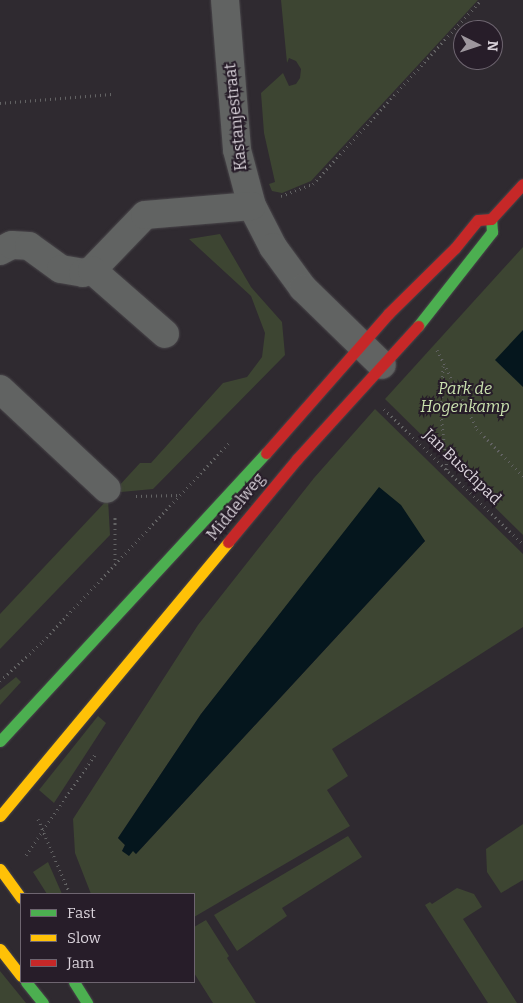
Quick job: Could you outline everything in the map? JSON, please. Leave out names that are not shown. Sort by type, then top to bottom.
[{"type":"main road","name":"Middelweg","points":[[0,741],[264,455],[360,345],[478,220],[491,219],[523,184]]},
{"type":"main road","name":"Middelweg","points":[[0,816],[296,459],[438,304],[492,232],[491,219]]},
{"type":"main road","points":[[0,869],[20,897]]},
{"type":"main road","points":[[0,949],[20,975]]},
{"type":"main road","points":[[27,983],[43,1003]]},
{"type":"main road","points":[[75,983],[87,1003]]},
{"type":"street","name":"Kastanjestraat","points":[[225,0],[237,150],[252,206],[273,247],[297,281],[382,365]]},
{"type":"street","points":[[0,251],[12,245],[29,246],[61,269],[83,273],[92,270],[145,216],[252,206]]},
{"type":"street","points":[[92,270],[164,334]]},
{"type":"street","points":[[0,389],[111,492]]},
{"type":"path","points":[[252,206],[314,184],[482,0]]},
{"type":"path","points":[[0,103],[112,94]]},
{"type":"path","points":[[434,346],[477,429],[523,476]]},
{"type":"path","points":[[443,364],[442,414],[448,470]]},
{"type":"path","name":"Jan Buschpad","points":[[361,387],[523,544]]},
{"type":"path","points":[[115,564],[111,492],[180,495]]},
{"type":"path","points":[[44,832],[70,893]]},
{"type":"green space","points":[[281,0],[478,0],[460,20],[453,20],[453,27],[311,181],[282,193],[272,191],[269,184],[275,182],[264,133],[261,93],[283,73],[289,86],[296,84],[300,78],[301,69],[296,61],[289,58],[287,63]]},
{"type":"green space","points":[[220,234],[251,287],[282,322],[285,355],[153,489],[121,492],[117,488],[140,463],[151,463],[223,383],[247,377],[262,357],[265,333],[251,296],[189,239]]},
{"type":"green space","name":"Park de Hogenkamp","points":[[523,247],[523,535],[385,399]]},
{"type":"green space","points":[[375,409],[523,554],[523,627],[332,749],[348,776],[327,790],[350,826],[195,916],[195,893],[91,893],[75,853],[73,819],[198,625],[314,478]],"holes":[[[380,488],[425,541],[136,854],[133,850],[122,851],[125,845],[118,838],[201,714]]]},
{"type":"green space","points":[[108,499],[110,535],[0,649],[0,614]]},
{"type":"green space","points":[[16,677],[21,682],[0,705],[0,690]]},
{"type":"green space","points":[[98,716],[106,723],[54,803],[39,790]]},
{"type":"green space","points":[[523,824],[523,880],[501,893],[487,872],[486,849]]},
{"type":"green space","points":[[348,836],[362,857],[282,908],[287,916],[237,951],[214,915]]},
{"type":"green space","points":[[48,862],[62,893],[46,893],[33,872]]},
{"type":"green space","points":[[457,888],[474,894],[482,907],[463,919],[517,1003],[488,1003],[425,905],[430,902],[432,904]]},
{"type":"green space","points":[[206,920],[229,956],[227,958],[256,1003],[213,1003],[195,975],[195,926]]},
{"type":"green space","points":[[0,971],[26,1003],[0,1003]]},
{"type":"shaded area","points":[[523,330],[523,387],[495,360]]},
{"type":"shaded area","points":[[379,487],[401,505],[425,541],[136,854],[133,851],[129,856],[122,851],[125,845],[118,838],[201,714]]},
{"type":"traffic: fast","points":[[418,326],[492,232],[491,219]]},
{"type":"traffic: fast","points":[[0,741],[266,453]]},
{"type":"traffic: fast","points":[[27,983],[43,1003]]},
{"type":"traffic: fast","points":[[75,983],[87,1003]]},
{"type":"traffic: slow","points":[[0,816],[228,542]]},
{"type":"traffic: slow","points":[[0,869],[20,897]]},
{"type":"traffic: slow","points":[[0,949],[20,975]]},
{"type":"traffic: jam","points":[[266,453],[388,314],[455,248],[478,220],[491,219],[523,184]]},
{"type":"traffic: jam","points":[[228,542],[297,459],[418,326]]}]
